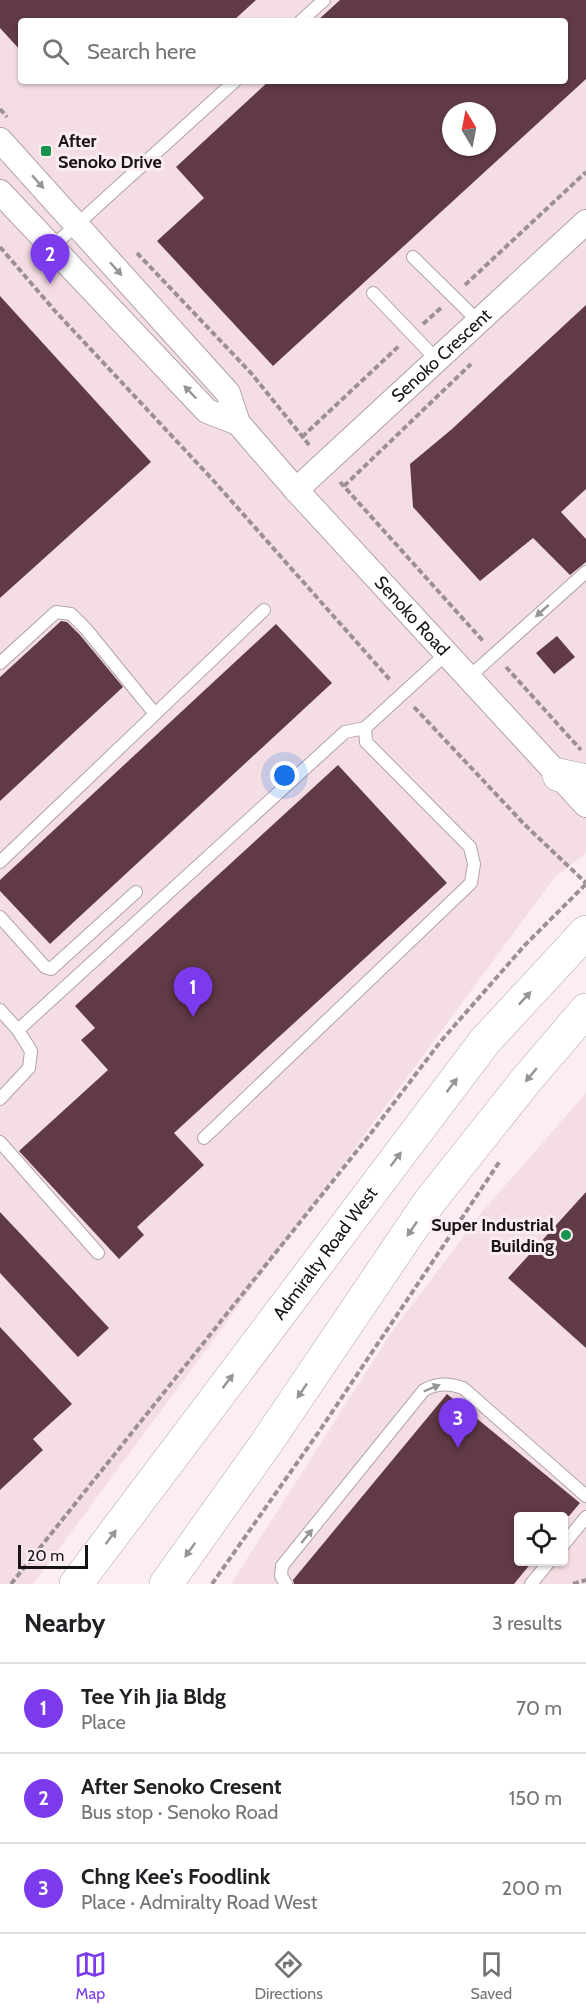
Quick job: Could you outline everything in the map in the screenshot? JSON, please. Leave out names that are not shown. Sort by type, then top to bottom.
[{"type":"main road","name":"Admiralty Road West","points":[[76,1584],[485,1041],[586,932]]},
{"type":"main road","points":[[166,1584],[266,1445],[430,1202],[528,1078],[586,1010]]},
{"type":"street","name":"Senoko Road","points":[[4,129],[77,225],[228,393],[238,423],[446,654],[572,778],[586,805]]},
{"type":"street","name":"Senoko Road","points":[[0,192],[207,411],[238,423]]},
{"type":"street","name":"Senoko Crescent","points":[[296,490],[586,222]]},
{"type":"lane","points":[[304,18],[324,0]]},
{"type":"lane","points":[[52,247],[232,84]]},
{"type":"lane","points":[[413,257],[478,321]]},
{"type":"lane","points":[[373,293],[437,360]]},
{"type":"lane","points":[[469,677],[586,572]]},
{"type":"lane","points":[[0,862],[264,610]]},
{"type":"lane","points":[[0,663],[56,612],[70,614],[86,629],[155,714]]},
{"type":"lane","points":[[18,1030],[345,732],[365,728],[446,654]]},
{"type":"lane","points":[[204,1138],[471,883],[474,864],[470,847],[373,751],[366,742],[365,728]]},
{"type":"lane","points":[[0,917],[45,967],[51,969],[136,892]]},
{"type":"lane","points":[[0,1010],[18,1030],[31,1051],[29,1068],[0,1099]]},
{"type":"lane","points":[[0,1142],[98,1253]]},
{"type":"lane","points":[[286,1584],[281,1576],[282,1566],[424,1390],[435,1384],[448,1383],[463,1388],[586,1496]]},
{"type":"lane","points":[[568,1539],[586,1517]]},
{"type":"lane","points":[[531,1584],[546,1566]]},
{"type":"path","points":[[0,110],[4,129]]},
{"type":"path","points":[[0,247],[403,693],[525,825],[586,883],[525,945],[441,1041],[368,1137],[11,1584]]},
{"type":"path","points":[[136,252],[251,374],[324,464],[586,755]]},
{"type":"path","points":[[344,486],[477,358]]},
{"type":"path","points":[[212,1584],[318,1433],[504,1156]]},
{"type":"path","points":[[573,1584],[586,1580]]},
{"type":"shaded area","points":[[0,0],[586,0],[586,853],[555,877],[33,1584],[0,1584]]},
{"type":"shaded area","points":[[586,1093],[586,1584],[231,1584],[391,1333],[481,1213]]},
{"type":"building","points":[[0,0],[256,0],[236,18],[18,18],[18,48],[0,28]]},
{"type":"building","points":[[340,0],[586,0],[586,79],[273,366],[157,241],[204,198],[176,167],[266,84],[568,84],[568,18],[320,18]]},
{"type":"building","points":[[0,296],[151,462],[0,598]]},
{"type":"building","points":[[586,305],[586,489],[561,512],[586,539],[586,562],[570,575],[533,538],[480,581],[413,507],[410,464],[452,429]]},
{"type":"building","points":[[61,621],[67,622],[80,635],[123,687],[0,801],[0,677]]},
{"type":"building","points":[[276,624],[332,683],[50,944],[0,891],[0,880]]},
{"type":"building","points":[[557,636],[575,657],[554,674],[536,653]]},
{"type":"building","points":[[338,765],[447,883],[174,1133],[204,1165],[137,1227],[144,1235],[119,1259],[19,1151],[108,1070],[81,1040],[95,1028],[75,1006]]},
{"type":"building","name":"Super Industrial Building","points":[[586,1192],[586,1348],[508,1278]]},
{"type":"building","points":[[0,1212],[109,1328],[78,1357],[0,1273]]},
{"type":"building","points":[[0,1327],[72,1404],[33,1439],[43,1450],[0,1490]]},
{"type":"building","points":[[447,1394],[580,1503],[569,1516],[568,1512],[514,1512],[514,1566],[529,1566],[514,1584],[294,1584],[293,1580]]},
{"type":"place","name":"After Senoko Drive","points":[[46,151]]},
{"type":"place","name":"After Senoko Cresent","points":[[50,284]]},
{"type":"place","name":"Tee Yih Jia Bldg","points":[[193,1017]]},
{"type":"place","name":"Super Industrial Building","points":[[566,1235]]},
{"type":"place","name":"Chng Kee's Foodlink","points":[[458,1448]]}]
